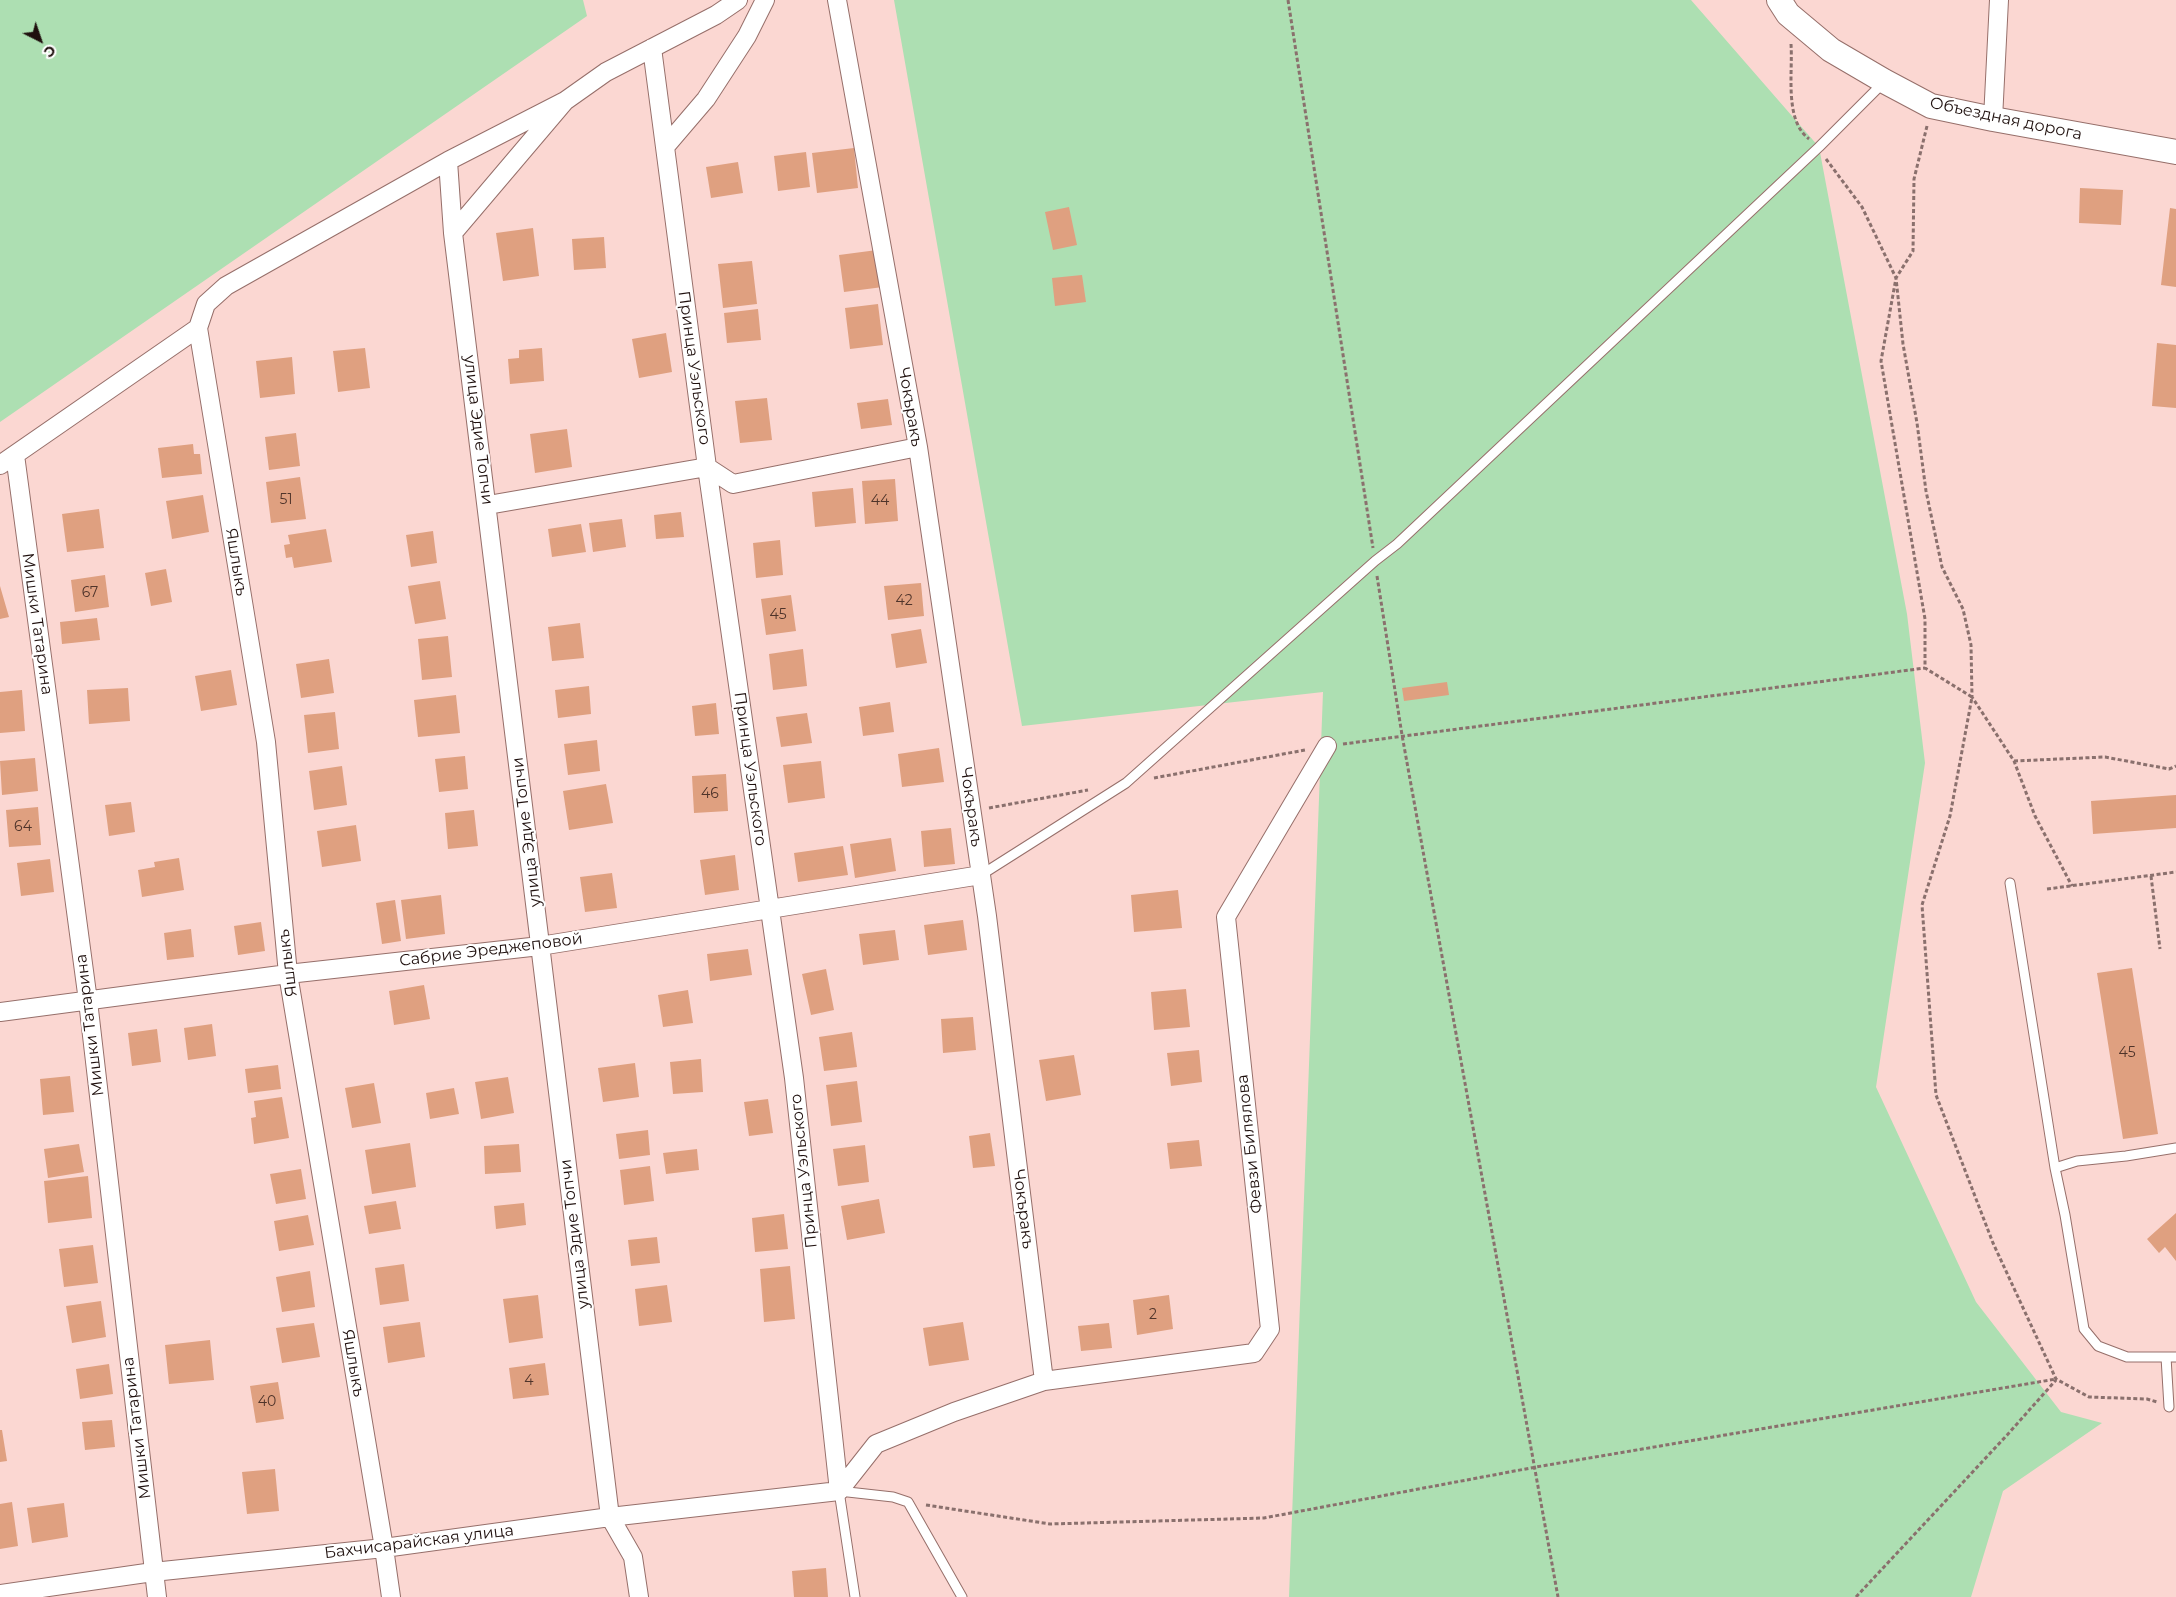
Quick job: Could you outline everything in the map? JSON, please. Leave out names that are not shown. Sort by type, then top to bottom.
[{"type":"main road","name":"Объездная дорога","points":[[1779,0],[1788,14],[1831,50],[1884,82],[1931,106],[1993,120],[2176,152]]},
{"type":"street","points":[[0,465],[198,328],[206,304],[226,286],[448,161],[565,101],[606,72],[716,15],[738,0]]},
{"type":"street","points":[[665,147],[706,99],[746,36],[765,0]]},
{"type":"street","name":"Чокъракъ","points":[[837,0],[918,447],[981,875],[1044,1381]]},
{"type":"street","points":[[1993,120],[2000,0]]},
{"type":"street","name":"Принца Уэльского","points":[[652,48],[707,467],[794,1078],[839,1491]]},
{"type":"street","points":[[453,233],[565,101]]},
{"type":"street","name":"улица Эдие Топчи","points":[[448,161],[453,233],[488,505],[610,1517],[633,1557],[639,1597]]},
{"type":"street","name":"Яшлыкъ","points":[[198,328],[266,742],[288,974],[384,1548],[390,1597]]},
{"type":"street","points":[[488,505],[707,467],[733,484],[918,447]]},
{"type":"street","name":"Мишки Татарина","points":[[15,455],[88,1001],[157,1597]]},
{"type":"street","name":"Февзи Билялова","points":[[1044,1381],[1254,1353],[1270,1330],[1226,917],[1327,746]]},
{"type":"street","name":"Сабрие Эреджеповой","points":[[0,1012],[288,974],[540,946],[981,875]]},
{"type":"street","points":[[839,1491],[876,1444],[954,1412],[1044,1381]]},
{"type":"street","name":"Бахчисарайская улица","points":[[0,1594],[153,1572],[384,1548],[610,1517],[839,1491]]},
{"type":"lane","points":[[981,875],[1126,783],[1375,561],[1397,544],[1818,147],[1884,82]]},
{"type":"lane","points":[[2010,883],[2055,1168],[2084,1328],[2098,1346],[2127,1357],[2176,1357]]},
{"type":"lane","points":[[2055,1168],[2077,1161],[2176,1148]]},
{"type":"lane","points":[[2166,1357],[2169,1407]]},
{"type":"lane","points":[[856,1597],[839,1491],[894,1497],[908,1502],[962,1597]]},
{"type":"path","points":[[1288,0],[1402,735],[1536,1466],[1558,1597]]},
{"type":"path","points":[[1925,668],[1925,619],[1881,361],[1896,278],[1914,251],[1914,179],[1931,106]]},
{"type":"path","points":[[1896,278],[1903,344],[1917,423],[1926,491],[1942,566],[1962,609],[1971,645],[1972,697],[1950,816],[1922,905],[1936,1095],[1993,1243],[2056,1379],[2089,1397],[2147,1399],[2169,1407]]},
{"type":"path","points":[[971,811],[1327,746],[1925,668],[1972,697],[2014,761],[2035,816],[2072,886]]},
{"type":"path","points":[[2014,761],[2105,757],[2169,769],[2176,766]]},
{"type":"path","points":[[2047,889],[2176,872]]},
{"type":"path","points":[[2151,876],[2160,949]]},
{"type":"path","points":[[908,1502],[1050,1524],[1264,1518],[1536,1466],[2056,1379]]},
{"type":"path","points":[[1856,1597],[2008,1434],[2056,1379]]},
{"type":"green space","points":[[0,0],[583,0],[587,16],[0,422]]},
{"type":"green space","points":[[894,0],[1691,0],[1819,147],[1907,614],[1925,763],[1876,1087],[1976,1302],[2061,1412],[2102,1423],[2003,1491],[1971,1597],[1289,1597],[1323,692],[1022,726]]},
{"type":"building","points":[[854,148],[858,188],[817,193],[812,153]]},
{"type":"building","points":[[806,152],[810,187],[778,191],[774,156]]},
{"type":"building","points":[[738,162],[743,193],[711,198],[706,167]]},
{"type":"building","points":[[2080,188],[2123,190],[2121,225],[2079,223]]},
{"type":"building","points":[[1069,207],[1077,245],[1053,250],[1045,212]]},
{"type":"building","points":[[2170,208],[2176,209],[2176,287],[2161,285]]},
{"type":"building","points":[[533,228],[539,276],[503,281],[496,233]]},
{"type":"building","points":[[604,237],[606,268],[574,270],[572,239]]},
{"type":"building","points":[[877,250],[883,287],[844,292],[839,255]]},
{"type":"building","points":[[752,261],[757,304],[723,308],[718,264]]},
{"type":"building","points":[[1082,275],[1086,302],[1055,306],[1052,278]]},
{"type":"building","points":[[878,304],[883,345],[850,349],[845,308]]},
{"type":"building","points":[[758,309],[761,340],[727,343],[724,313]]},
{"type":"building","points":[[666,333],[672,372],[639,378],[632,339]]},
{"type":"building","points":[[2157,343],[2176,345],[2176,408],[2152,406]]},
{"type":"building","points":[[365,348],[370,388],[338,392],[333,351]]},
{"type":"building","points":[[542,348],[544,381],[510,384],[508,359],[519,358],[519,350]]},
{"type":"building","points":[[292,357],[295,394],[260,398],[256,361]]},
{"type":"building","points":[[767,398],[772,440],[740,443],[735,401]]},
{"type":"building","points":[[888,399],[892,425],[861,429],[857,403]]},
{"type":"building","points":[[567,429],[572,467],[535,473],[530,434]]},
{"type":"building","points":[[296,433],[300,466],[269,470],[265,437]]},
{"type":"building","points":[[193,444],[194,454],[200,454],[202,474],[162,478],[158,448]]},
{"type":"building","points":[[300,477],[306,519],[271,523],[266,482]]},
{"type":"building","points":[[895,479],[898,521],[865,524],[862,481]]},
{"type":"building","points":[[853,488],[856,523],[815,527],[812,492]]},
{"type":"building","points":[[203,495],[209,532],[172,539],[166,501]]},
{"type":"building","points":[[99,509],[104,548],[67,552],[62,514]]},
{"type":"building","points":[[681,512],[684,537],[656,539],[654,515]]},
{"type":"building","points":[[622,519],[626,547],[593,552],[589,523]]},
{"type":"building","points":[[581,524],[586,552],[552,557],[548,529]]},
{"type":"building","points":[[326,529],[332,562],[294,568],[292,557],[286,558],[284,545],[290,544],[288,535]]},
{"type":"building","points":[[433,531],[437,563],[411,567],[406,535]]},
{"type":"building","points":[[780,540],[783,575],[756,578],[753,543]]},
{"type":"building","points":[[166,569],[172,602],[151,606],[145,573]]},
{"type":"building","points":[[105,575],[109,607],[75,612],[71,580]]},
{"type":"building","points":[[440,581],[446,619],[415,624],[408,586]]},
{"type":"building","points":[[921,583],[924,616],[888,620],[884,586]]},
{"type":"building","points":[[0,586],[9,617],[0,619]]},
{"type":"building","points":[[791,595],[796,631],[766,635],[761,599]]},
{"type":"building","points":[[97,618],[100,640],[62,644],[60,622]]},
{"type":"building","points":[[580,623],[584,658],[552,661],[548,627]]},
{"type":"building","points":[[921,629],[927,663],[896,668],[891,634]]},
{"type":"building","points":[[448,636],[452,677],[422,680],[418,639]]},
{"type":"building","points":[[803,649],[807,686],[773,690],[769,654]]},
{"type":"building","points":[[329,659],[334,693],[301,698],[296,664]]},
{"type":"building","points":[[231,670],[237,705],[201,711],[195,676]]},
{"type":"building","points":[[1447,682],[1449,695],[1404,701],[1402,688]]},
{"type":"building","points":[[589,686],[591,714],[558,718],[555,690]]},
{"type":"building","points":[[128,688],[130,721],[89,724],[87,690]]},
{"type":"building","points":[[22,690],[25,731],[0,733],[0,692]]},
{"type":"building","points":[[456,695],[460,733],[418,737],[414,700]]},
{"type":"building","points":[[890,702],[894,732],[863,736],[859,707]]},
{"type":"building","points":[[716,703],[719,734],[695,736],[692,706]]},
{"type":"building","points":[[335,712],[339,749],[308,753],[304,715]]},
{"type":"building","points":[[807,713],[812,743],[781,747],[776,717]]},
{"type":"building","points":[[597,740],[600,771],[568,775],[564,744]]},
{"type":"building","points":[[939,748],[944,782],[902,787],[898,754]]},
{"type":"building","points":[[465,756],[468,789],[439,792],[435,759]]},
{"type":"building","points":[[35,758],[38,791],[2,795],[0,761]]},
{"type":"building","points":[[821,761],[825,798],[788,803],[783,765]]},
{"type":"building","points":[[342,766],[347,805],[314,810],[309,771]]},
{"type":"building","points":[[726,774],[728,811],[694,813],[692,776]]},
{"type":"building","points":[[606,784],[613,823],[569,830],[563,791]]},
{"type":"building","points":[[2176,795],[2176,828],[2093,834],[2091,801]]},
{"type":"building","points":[[131,802],[135,832],[109,836],[105,805]]},
{"type":"building","points":[[38,807],[41,845],[9,847],[6,810]]},
{"type":"building","points":[[474,810],[478,846],[448,849],[445,813]]},
{"type":"building","points":[[356,825],[361,861],[322,867],[317,831]]},
{"type":"building","points":[[951,828],[955,864],[924,867],[921,831]]},
{"type":"building","points":[[891,838],[896,871],[855,878],[850,844]]},
{"type":"building","points":[[843,846],[848,875],[798,882],[794,853]]},
{"type":"building","points":[[735,855],[739,890],[705,895],[700,860]]},
{"type":"building","points":[[179,858],[184,890],[142,897],[138,870],[155,867],[154,862]]},
{"type":"building","points":[[50,859],[54,892],[21,896],[17,863]]},
{"type":"building","points":[[612,873],[617,908],[585,912],[580,877]]},
{"type":"building","points":[[1178,890],[1182,928],[1134,932],[1131,895]]},
{"type":"building","points":[[441,895],[445,934],[406,939],[401,900]]},
{"type":"building","points":[[395,900],[401,941],[382,944],[376,903]]},
{"type":"building","points":[[963,920],[967,950],[928,955],[924,925]]},
{"type":"building","points":[[261,922],[265,951],[238,955],[234,926]]},
{"type":"building","points":[[191,929],[194,957],[167,960],[164,933]]},
{"type":"building","points":[[895,930],[899,960],[863,965],[859,934]]},
{"type":"building","points":[[748,949],[752,975],[710,981],[707,954]]},
{"type":"building","points":[[2132,968],[2158,1134],[2123,1139],[2097,973]]},
{"type":"building","points":[[826,969],[834,1010],[811,1015],[802,974]]},
{"type":"building","points":[[424,985],[430,1019],[394,1025],[389,991]]},
{"type":"building","points":[[1186,989],[1190,1027],[1154,1030],[1151,992]]},
{"type":"building","points":[[688,990],[693,1023],[663,1027],[658,995]]},
{"type":"building","points":[[973,1017],[976,1050],[943,1053],[941,1019]]},
{"type":"building","points":[[212,1024],[216,1056],[188,1060],[184,1028]]},
{"type":"building","points":[[157,1029],[161,1062],[132,1066],[128,1033]]},
{"type":"building","points":[[852,1032],[857,1067],[824,1071],[819,1037]]},
{"type":"building","points":[[1199,1050],[1202,1082],[1171,1086],[1167,1053]]},
{"type":"building","points":[[1074,1055],[1081,1095],[1046,1101],[1039,1060]]},
{"type":"building","points":[[701,1059],[703,1092],[673,1094],[670,1062]]},
{"type":"building","points":[[635,1063],[639,1097],[603,1102],[598,1068]]},
{"type":"building","points":[[278,1065],[281,1089],[248,1093],[245,1069]]},
{"type":"building","points":[[70,1076],[74,1112],[43,1115],[40,1079]]},
{"type":"building","points":[[508,1077],[514,1113],[481,1119],[475,1082]]},
{"type":"building","points":[[857,1081],[862,1122],[831,1126],[826,1085]]},
{"type":"building","points":[[374,1083],[381,1123],[352,1128],[345,1088]]},
{"type":"building","points":[[454,1088],[459,1114],[430,1119],[426,1093]]},
{"type":"building","points":[[282,1097],[289,1138],[254,1144],[251,1118],[256,1117],[254,1101]]},
{"type":"building","points":[[768,1099],[773,1133],[749,1136],[744,1102]]},
{"type":"building","points":[[648,1130],[650,1155],[619,1159],[616,1134]]},
{"type":"building","points":[[990,1133],[995,1166],[973,1168],[969,1136]]},
{"type":"building","points":[[1199,1140],[1202,1166],[1170,1169],[1167,1143]]},
{"type":"building","points":[[410,1143],[416,1187],[372,1194],[365,1150]]},
{"type":"building","points":[[79,1144],[84,1172],[48,1178],[44,1149]]},
{"type":"building","points":[[519,1144],[521,1172],[485,1174],[484,1146]]},
{"type":"building","points":[[865,1145],[869,1182],[838,1186],[833,1149]]},
{"type":"building","points":[[697,1149],[699,1170],[666,1174],[663,1153]]},
{"type":"building","points":[[650,1166],[654,1201],[624,1205],[620,1170]]},
{"type":"building","points":[[301,1169],[306,1199],[276,1204],[270,1174]]},
{"type":"building","points":[[88,1176],[92,1218],[48,1223],[44,1181]]},
{"type":"building","points":[[879,1199],[885,1233],[847,1240],[841,1206]]},
{"type":"building","points":[[396,1201],[401,1229],[369,1234],[364,1206]]},
{"type":"building","points":[[524,1203],[526,1225],[496,1229],[494,1206]]},
{"type":"building","points":[[2176,1213],[2176,1261],[2165,1247],[2159,1253],[2147,1239]]},
{"type":"building","points":[[784,1214],[788,1249],[755,1252],[752,1218]]},
{"type":"building","points":[[308,1215],[314,1245],[279,1251],[274,1221]]},
{"type":"building","points":[[657,1237],[660,1263],[631,1266],[628,1240]]},
{"type":"building","points":[[93,1245],[98,1283],[64,1287],[59,1249]]},
{"type":"building","points":[[404,1264],[409,1301],[380,1305],[375,1268]]},
{"type":"building","points":[[790,1266],[795,1319],[764,1322],[760,1269]]},
{"type":"building","points":[[310,1271],[315,1307],[282,1312],[276,1277]]},
{"type":"building","points":[[667,1285],[672,1322],[639,1326],[635,1289]]},
{"type":"building","points":[[538,1295],[543,1338],[509,1343],[503,1299]]},
{"type":"building","points":[[1169,1295],[1173,1329],[1137,1335],[1133,1300]]},
{"type":"building","points":[[101,1301],[106,1337],[72,1343],[66,1306]]},
{"type":"building","points":[[420,1322],[425,1357],[388,1363],[383,1327]]},
{"type":"building","points":[[963,1322],[969,1360],[929,1366],[923,1328]]},
{"type":"building","points":[[314,1323],[320,1357],[282,1363],[276,1328]]},
{"type":"building","points":[[1109,1323],[1112,1348],[1081,1351],[1078,1326]]},
{"type":"building","points":[[210,1340],[214,1380],[169,1384],[165,1345]]},
{"type":"building","points":[[545,1363],[549,1395],[513,1399],[509,1368]]},
{"type":"building","points":[[109,1364],[113,1394],[80,1399],[76,1369]]},
{"type":"building","points":[[278,1382],[284,1419],[256,1423],[250,1386]]},
{"type":"building","points":[[112,1420],[115,1447],[85,1450],[82,1422]]},
{"type":"building","points":[[0,1430],[2,1430],[7,1461],[0,1462]]},
{"type":"building","points":[[275,1469],[279,1511],[247,1514],[242,1472]]},
{"type":"building","points":[[12,1502],[18,1546],[0,1549],[0,1504]]},
{"type":"building","points":[[64,1503],[68,1537],[32,1543],[27,1508]]},
{"type":"building","points":[[826,1568],[828,1597],[794,1597],[792,1571]]}]
